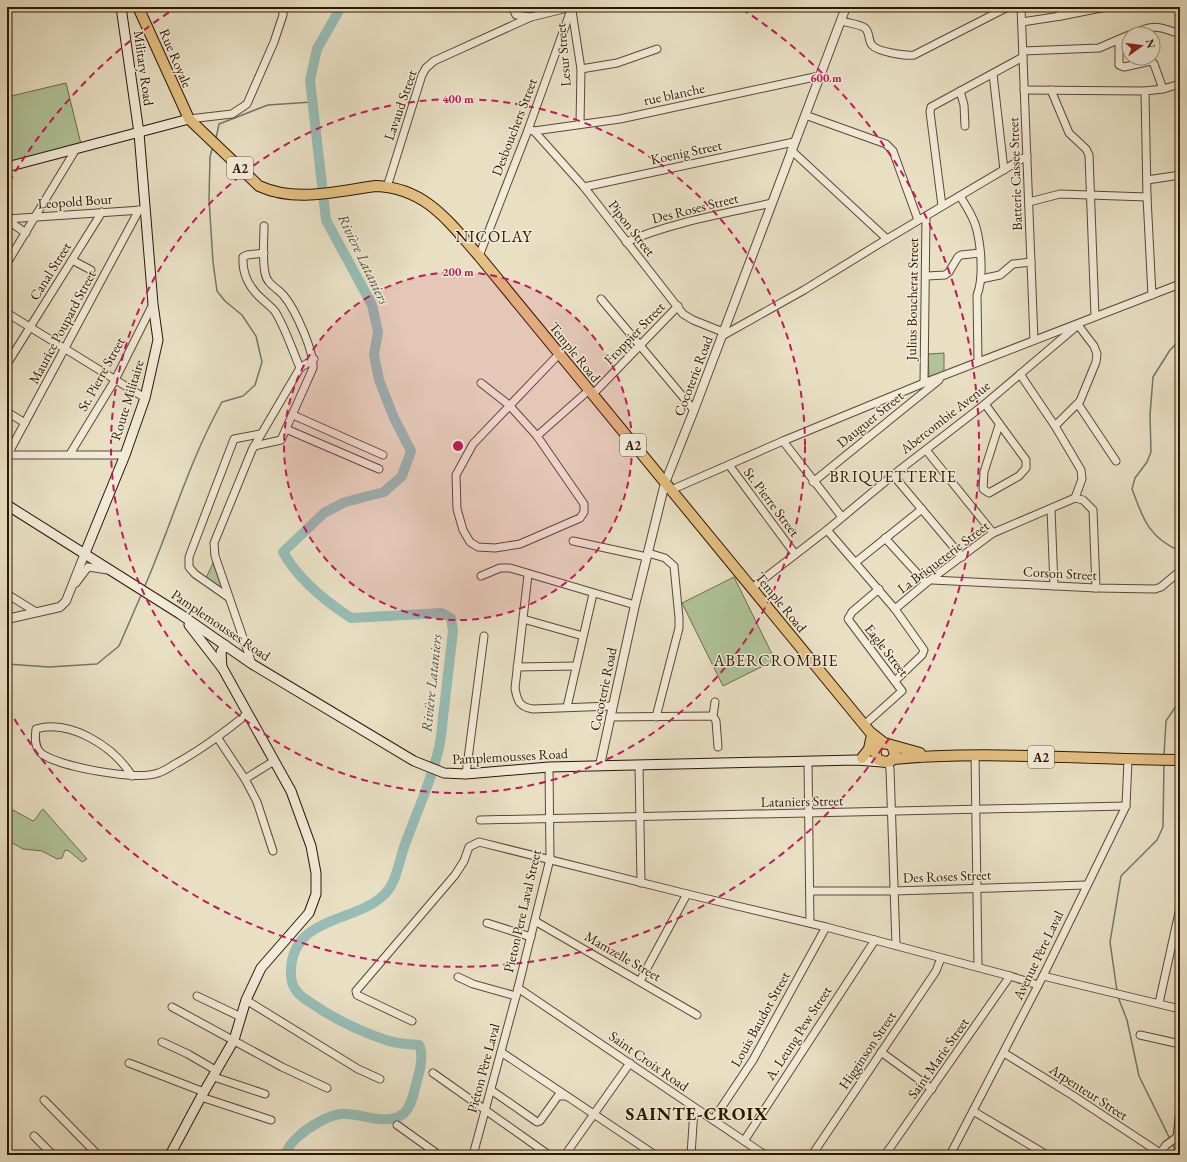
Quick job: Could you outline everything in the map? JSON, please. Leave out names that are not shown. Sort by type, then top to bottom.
[{"type":"main road","name":"Military Road","points":[[121,7],[139,133]]},
{"type":"main road","name":"Rue Royale","points":[[138,7],[189,119]]},
{"type":"main road","points":[[7,167],[189,119]]},
{"type":"main road","name":"Temple Road","points":[[189,119],[259,186],[273,193],[302,196],[376,186],[387,187],[401,190],[418,197],[437,209],[479,256],[590,393],[752,588],[868,732],[875,751]]},
{"type":"main road","name":"Route Militaire","points":[[85,553],[125,455],[145,398],[158,340],[142,210],[139,133]]},
{"type":"main road","name":"Pamplemousses Road","points":[[8,508],[85,553],[180,614],[252,664],[414,760],[427,767],[444,773],[466,774],[549,767],[600,765],[808,762],[859,759],[887,761]]},
{"type":"main road","points":[[173,1154],[202,1095],[234,1040],[246,1000],[261,968],[309,913],[316,894],[316,873],[311,846],[291,791],[223,669],[180,614]]},
{"type":"main road","points":[[214,656],[222,643]]},
{"type":"main road","points":[[222,643],[221,652],[223,669]]},
{"type":"main road","points":[[859,759],[869,749],[868,732]]},
{"type":"main road","name":"Temple Road","points":[[868,732],[888,744]]},
{"type":"main road","points":[[859,759],[875,751],[879,745],[888,744],[895,754],[887,761]]},
{"type":"main road","name":"A2","points":[[888,744],[928,755]]},
{"type":"main road","name":"A2","points":[[875,751],[878,759],[887,761],[928,755],[1176,760]]},
{"type":"street","points":[[189,119],[232,114],[247,104],[274,42],[283,7]]},
{"type":"street","points":[[512,7],[516,15],[531,17]]},
{"type":"street","name":"Cocoterie Road","points":[[600,765],[635,605],[668,486],[694,410],[846,7]]},
{"type":"street","points":[[841,21],[865,28],[868,32],[871,44],[875,48],[907,56],[914,55],[1008,7]]},
{"type":"street","name":"Batterie Cassee Street","points":[[1021,7],[1034,340]]},
{"type":"street","points":[[1060,7],[1061,16]]},
{"type":"street","points":[[1022,22],[1106,7]]},
{"type":"street","name":"Lavaud Street","points":[[387,187],[422,75],[426,68],[434,62],[531,17],[572,8]]},
{"type":"street","name":"Lesur Street","points":[[572,8],[581,69],[580,124]]},
{"type":"street","name":"Desbouchers Street","points":[[479,256],[531,130],[572,8]]},
{"type":"street","points":[[1161,27],[1174,32]]},
{"type":"street","points":[[942,206],[930,109],[931,107],[993,74],[1023,54],[1087,50],[1099,48],[1119,40],[1119,65],[1124,67],[1151,61],[1154,64],[1163,89]]},
{"type":"street","points":[[581,69],[617,63],[657,49]]},
{"type":"street","points":[[993,74],[1004,170]]},
{"type":"street","name":"rue blanche","points":[[531,130],[620,119],[819,76]]},
{"type":"street","points":[[1024,90],[1145,91],[1163,89],[1180,84]]},
{"type":"street","points":[[1051,90],[1069,133],[1086,149],[1090,155],[1090,195],[1095,316]]},
{"type":"street","points":[[960,91],[965,126]]},
{"type":"street","points":[[1145,91],[1147,197],[1152,295]]},
{"type":"street","points":[[805,115],[886,144],[893,151],[918,220]]},
{"type":"street","name":"Pipon Street","points":[[531,130],[584,187],[683,314],[723,334]]},
{"type":"street","points":[[793,146],[886,239]]},
{"type":"street","name":"Koenig Street","points":[[584,187],[793,146]]},
{"type":"street","points":[[7,263],[76,149]]},
{"type":"street","points":[[723,334],[804,290],[886,239],[1027,156]]},
{"type":"street","points":[[1147,180],[1180,175]]},
{"type":"street","points":[[1029,202],[1060,194],[1147,197]]},
{"type":"street","points":[[960,196],[976,227],[980,253],[982,279],[977,295],[978,362]]},
{"type":"street","name":"Des Roses Street","points":[[626,242],[675,224],[772,203]]},
{"type":"street","name":"Leopold Bour","points":[[7,219],[142,210]]},
{"type":"street","name":"Maurice Poupard Street","points":[[7,455],[64,349],[142,210]]},
{"type":"street","name":"Canal Street","points":[[7,364],[102,212]]},
{"type":"street","name":"Julius Boucherat Street","points":[[924,383],[927,276],[926,216]]},
{"type":"street","points":[[7,219],[26,233]]},
{"type":"street","points":[[254,446],[281,440],[314,368],[314,359],[303,331],[284,296],[268,281],[265,273],[264,226]]},
{"type":"street","points":[[927,276],[945,275],[949,272],[958,257],[962,255],[980,253]]},
{"type":"street","points":[[264,254],[246,255],[243,257],[245,278],[254,292],[275,311],[283,326],[300,368]]},
{"type":"street","points":[[72,260],[91,270]]},
{"type":"street","points":[[982,279],[1000,275],[1013,264],[1031,262]]},
{"type":"street","points":[[668,486],[728,465],[924,383],[943,377],[1034,340],[1078,325],[1095,316],[1180,284]]},
{"type":"street","points":[[601,299],[694,410]]},
{"type":"street","name":"St. Pierre Street","points":[[70,454],[115,380],[153,304]]},
{"type":"street","name":"Froppier Street","points":[[537,436],[590,393],[640,346],[678,306]]},
{"type":"street","points":[[7,313],[145,398]]},
{"type":"street","points":[[1055,426],[1078,404],[1082,398],[1096,362],[1097,354],[1094,346],[1078,325]]},
{"type":"street","name":"Abercombie Avenue","points":[[752,588],[984,404],[1078,325]]},
{"type":"street","points":[[481,383],[509,405],[537,436],[584,504],[584,512],[580,518],[520,544],[495,548],[478,547],[470,542],[463,530],[457,509],[456,475],[473,444],[509,405],[558,354]]},
{"type":"street","points":[[252,664],[215,556],[214,543],[260,434],[300,368],[314,359]]},
{"type":"street","points":[[1020,374],[1055,426],[1081,470],[1082,479],[1075,498],[1083,500],[1093,510],[1096,588]]},
{"type":"street","name":"Dauguer Street","points":[[812,482],[943,377]]},
{"type":"street","points":[[984,404],[1026,460],[1026,468],[1012,480],[992,493],[986,492],[983,489],[984,472],[999,425]]},
{"type":"street","points":[[1078,404],[1116,461]]},
{"type":"street","points":[[7,412],[25,423]]},
{"type":"street","points":[[293,415],[383,455]]},
{"type":"street","points":[[286,429],[379,469]]},
{"type":"street","points":[[228,597],[194,574],[189,566],[189,557],[234,438],[260,434]]},
{"type":"street","points":[[783,442],[812,482],[842,517]]},
{"type":"street","points":[[926,450],[993,533]]},
{"type":"street","points":[[7,455],[125,455]]},
{"type":"street","name":"St. Pierre Street","points":[[728,465],[795,554]]},
{"type":"street","points":[[893,475],[962,557]]},
{"type":"street","name":"La Briqueterie Street","points":[[895,609],[993,533],[1075,498]]},
{"type":"street","points":[[856,562],[922,509]]},
{"type":"street","points":[[1051,509],[1054,586]]},
{"type":"street","points":[[827,530],[879,589],[924,650],[922,655],[895,681]]},
{"type":"street","points":[[885,538],[929,582]]},
{"type":"street","points":[[573,541],[665,558],[674,566],[679,618],[676,638],[656,717]]},
{"type":"street","name":"Route Militaire","points":[[7,619],[60,608],[66,601],[85,553]]},
{"type":"street","points":[[70,591],[83,571],[88,567],[114,572]]},
{"type":"street","points":[[481,576],[491,571],[506,568],[635,605]]},
{"type":"street","name":"Corson Street","points":[[929,582],[1096,588],[1158,588],[1180,571]]},
{"type":"street","points":[[528,575],[515,688],[517,699],[520,704],[526,708],[533,709],[612,706]]},
{"type":"street","name":"Eagle Street","points":[[868,732],[901,692],[895,681],[848,619],[852,612],[879,589]]},
{"type":"street","points":[[7,594],[36,612]]},
{"type":"street","points":[[567,707],[593,594]]},
{"type":"street","points":[[523,619],[583,636]]},
{"type":"street","points":[[466,774],[484,636]]},
{"type":"street","points":[[517,667],[576,666]]},
{"type":"street","points":[[715,702],[713,716],[716,721],[718,747]]},
{"type":"street","points":[[132,776],[124,763],[106,746],[70,729],[47,726],[36,729],[34,741],[41,754],[70,764],[115,774],[132,776],[147,776],[160,773],[217,737],[247,714]]},
{"type":"street","points":[[610,717],[713,716]]},
{"type":"street","points":[[217,737],[245,779],[263,819],[273,851]]},
{"type":"street","points":[[975,755],[978,967]]},
{"type":"street","name":"Avenue Père Laval","points":[[952,1154],[1043,976],[1086,885],[1126,806],[1128,760]]},
{"type":"street","points":[[245,779],[274,761]]},
{"type":"street","points":[[887,761],[890,769],[896,945]]},
{"type":"street","points":[[808,762],[810,923]]},
{"type":"street","points":[[639,765],[641,883]]},
{"type":"street","name":"Pieton Pere Laval Street","points":[[518,988],[550,858],[549,767]]},
{"type":"street","name":"Lataniers Street","points":[[480,820],[1126,806]]},
{"type":"street","points":[[412,1021],[357,995],[357,988],[455,875],[464,861],[468,847],[479,842],[550,858],[641,883],[826,927],[978,967],[1038,985]]},
{"type":"street","name":"Des Roses Street","points":[[810,891],[894,891],[1086,885]]},
{"type":"street","points":[[640,981],[687,894]]},
{"type":"street","points":[[1159,1003],[1180,908]]},
{"type":"street","name":"Mamzelle Street","points":[[535,921],[697,1015]]},
{"type":"street","points":[[487,923],[531,936]]},
{"type":"street","name":"Louis Baudot Street","points":[[713,1120],[753,1060],[826,927]]},
{"type":"street","name":"A. Leung Pew Street","points":[[744,1141],[875,940]]},
{"type":"street","name":"Higginson Street","points":[[812,1155],[936,971],[941,958]]},
{"type":"street","name":"Saint Marie Street","points":[[886,1155],[1010,976]]},
{"type":"street","points":[[1043,976],[1125,994],[1180,1009]]},
{"type":"street","points":[[458,977],[473,984],[516,996]]},
{"type":"street","name":"Saint Croix Road","points":[[518,988],[630,1063],[694,1109],[765,1155]]},
{"type":"street","name":"Piéton Père Laval","points":[[473,1155],[518,988]]},
{"type":"street","points":[[197,996],[241,1017]]},
{"type":"street","points":[[246,1000],[358,1070],[380,1079]]},
{"type":"street","points":[[172,1007],[282,1067],[327,1088]]},
{"type":"street","points":[[1140,1035],[1180,1044]]},
{"type":"street","points":[[162,1042],[188,1054],[215,1074],[265,1094]]},
{"type":"street","points":[[501,1052],[655,1155]]},
{"type":"street","points":[[881,1052],[932,1089]]},
{"type":"street","name":"Arpenteur Street","points":[[1004,1053],[1072,1095],[1159,1154]]},
{"type":"street","points":[[129,1063],[202,1095],[271,1120]]},
{"type":"street","points":[[565,1155],[630,1063]]},
{"type":"street","points":[[433,1073],[549,1155]]},
{"type":"street","points":[[491,1090],[537,1122],[540,1121],[558,1096],[567,1096]]},
{"type":"street","points":[[44,1100],[98,1155]]},
{"type":"street","points":[[691,1155],[694,1109]]},
{"type":"street","points":[[1159,1154],[1166,1145],[1176,1137],[1180,1109]]},
{"type":"street","points":[[973,1111],[1047,1155]]},
{"type":"street","points":[[397,1126],[439,1155]]},
{"type":"street","points":[[34,1136],[53,1155]]},
{"type":"green space","points":[[66,83],[81,144],[7,162],[7,97]]},
{"type":"green space","points":[[944,353],[944,372],[929,378],[928,354]]},
{"type":"green space","points":[[213,563],[222,588],[222,590],[205,580]]},
{"type":"green space","points":[[734,577],[775,660],[723,686],[682,603]]},
{"type":"green space","points":[[43,809],[87,859],[82,862],[69,851],[65,850],[62,858],[57,859],[42,851],[23,849],[7,840],[7,812],[13,810],[33,821]]},
{"type":"waterway","name":"Rivière Lataniers","points":[[286,1155],[289,1146],[295,1139],[324,1119],[340,1114],[381,1119],[396,1118],[406,1111],[412,1099],[421,1063],[419,1045],[386,1040],[356,1028],[326,1013],[303,998],[294,988],[291,979],[291,969],[295,950],[306,936],[320,926],[369,905],[383,896],[393,882],[405,844],[429,783],[439,748],[453,631],[451,618],[442,613],[351,618],[313,589],[296,571],[283,552],[324,513],[345,502],[384,492],[402,476],[411,451],[394,418],[379,380],[374,355],[378,332],[372,305],[326,220],[310,80],[317,49],[341,7]]},
{"type":"waterway","points":[[216,138],[219,124],[268,105],[312,102]]},
{"type":"waterway","points":[[144,588],[190,470],[210,424],[222,402],[243,396],[255,385],[262,362],[256,336],[242,315],[225,301],[217,291],[213,262],[209,199],[210,157],[212,149]]},
{"type":"waterway","points":[[1180,340],[1170,350],[1153,377],[1150,415],[1151,452],[1147,462],[1135,478],[1132,489],[1140,510],[1154,534],[1169,546],[1180,551]]},
{"type":"waterway","points":[[7,664],[49,667],[97,664],[119,646],[142,593]]},
{"type":"waterway","points":[[1164,755],[1166,721],[1180,700]]},
{"type":"waterway","points":[[1117,991],[1110,942],[1121,876],[1157,840],[1163,827],[1164,763]]},
{"type":"waterway","points":[[1118,997],[1127,1020],[1139,1076],[1170,1139]]},
{"type":"waterway","points":[[1172,1144],[1178,1155]]},
{"type":"district","name":"NICOLAY","points":[[494,236]]},
{"type":"district","name":"BRIQUETTERIE","points":[[893,476]]},
{"type":"district","name":"ABERCROMBIE","points":[[776,660]]},
{"type":"district","name":"SAINTE-CROIX","points":[[697,1113]]}]
